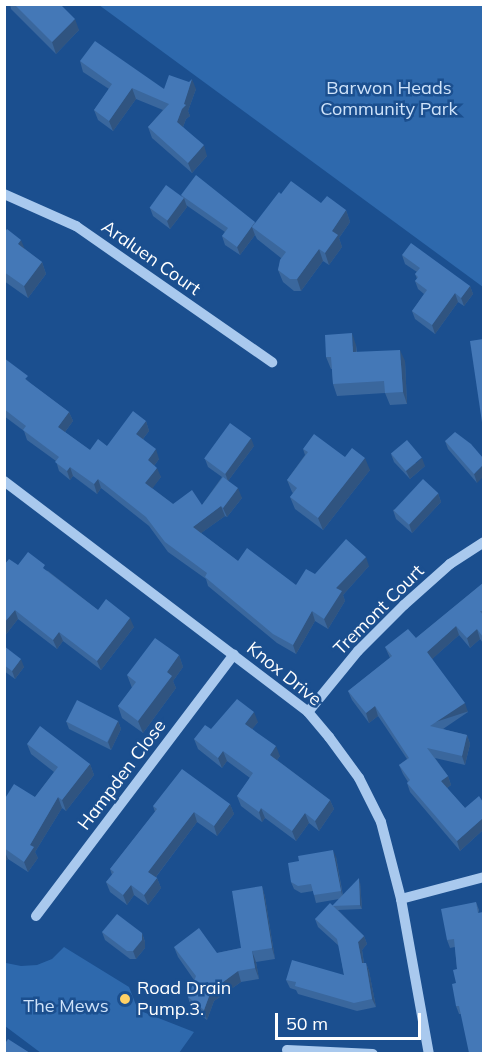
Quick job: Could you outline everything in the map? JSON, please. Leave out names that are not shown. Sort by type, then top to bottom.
[{"type":"street","name":"Araluen Court","points":[[4,194],[76,226],[272,362]]},
{"type":"street","name":"Knox Drive","points":[[6,487],[234,654],[308,712],[359,778],[377,813],[401,899],[429,1053]]},
{"type":"street","name":"Tremont Court","points":[[308,712],[358,651],[404,605],[450,564],[483,542]]},
{"type":"street","name":"Hampden Close","points":[[36,916],[234,654]]},
{"type":"street","points":[[401,899],[483,877]]},
{"type":"street","points":[[287,1050],[373,1053]]},
{"type":"green space","name":"Barwon Heads Community Park","points":[[99,5],[483,5],[483,287]]},
{"type":"green space","name":"The Mews","points":[[64,947],[129,987],[138,1010],[194,1032],[179,1053],[41,1053],[5,1026],[6,963],[21,966],[37,965],[52,959]]},
{"type":"building","points":[[14,4],[60,4],[75,19],[52,42]]},
{"type":"building","points":[[95,41],[164,89],[169,75],[189,82],[192,79],[184,104],[186,105],[177,122],[204,145],[188,163],[148,127],[169,104],[132,88],[109,121],[94,110],[112,84],[80,61]]},
{"type":"building","points":[[196,175],[255,222],[237,247],[222,236],[228,228],[181,195]]},
{"type":"building","points":[[291,181],[321,203],[327,196],[346,210],[332,231],[338,235],[325,253],[319,249],[297,279],[290,279],[278,270],[280,260],[286,252],[252,227],[279,192],[281,194]]},
{"type":"building","points":[[166,185],[184,198],[167,221],[150,208]]},
{"type":"building","points":[[7,229],[21,240],[18,244],[42,262],[24,286],[4,272],[4,233]]},
{"type":"building","points":[[411,243],[470,286],[461,298],[455,293],[432,325],[412,311],[427,290],[415,281],[418,277],[415,274],[420,268],[402,255]]},
{"type":"building","points":[[352,333],[353,352],[400,350],[403,392],[385,393],[384,381],[333,384],[331,357],[326,357],[325,335]]},
{"type":"building","points":[[483,339],[483,429],[470,341]]},
{"type":"building","points":[[4,358],[28,376],[25,379],[69,412],[58,427],[90,450],[98,439],[107,446],[133,411],[146,421],[136,434],[156,449],[148,460],[157,468],[145,483],[173,504],[192,490],[202,505],[223,477],[238,488],[223,508],[221,506],[193,527],[238,561],[247,548],[296,585],[306,569],[315,574],[346,539],[366,557],[336,588],[342,591],[324,619],[312,611],[293,645],[273,634],[205,577],[207,573],[165,542],[146,517],[98,479],[94,484],[70,467],[67,471],[55,462],[59,457],[23,430],[26,426],[4,409]]},
{"type":"building","points":[[230,423],[251,438],[225,474],[204,459]]},
{"type":"building","points":[[455,432],[471,444],[483,458],[483,465],[474,474],[445,441]]},
{"type":"building","points":[[314,434],[345,457],[352,448],[365,458],[318,518],[290,497],[297,488],[287,480],[308,452],[303,449]]},
{"type":"building","points":[[407,440],[422,458],[406,471],[391,453]]},
{"type":"building","points":[[423,479],[438,493],[409,525],[394,510]]},
{"type":"building","points":[[28,552],[45,565],[43,568],[98,610],[106,599],[130,618],[97,661],[59,632],[53,640],[15,610],[4,623],[4,565],[9,559],[18,565]]},
{"type":"building","points":[[483,583],[483,611],[480,611],[483,615],[483,637],[477,629],[467,638],[456,626],[427,652],[465,703],[430,726],[467,735],[462,756],[427,748],[448,776],[441,781],[465,808],[479,796],[483,802],[483,818],[457,841],[407,783],[410,780],[399,765],[409,758],[375,706],[366,713],[348,691],[392,656],[385,647],[408,629],[416,638]]},
{"type":"building","points":[[155,638],[179,655],[167,672],[172,676],[138,721],[118,706],[136,682],[127,675]]},
{"type":"building","points":[[4,646],[21,659],[12,671],[4,665]]},
{"type":"building","points":[[237,699],[254,712],[245,724],[276,746],[270,755],[330,800],[315,821],[305,813],[292,831],[261,808],[259,812],[237,796],[253,773],[223,751],[218,758],[194,739],[205,725],[211,729]]},
{"type":"building","points":[[77,700],[118,721],[107,742],[66,721]]},
{"type":"building","points":[[40,726],[90,764],[62,800],[58,797],[30,845],[34,847],[24,862],[4,848],[4,800],[14,784],[35,797],[58,767],[27,744]]},
{"type":"building","points":[[182,769],[230,804],[214,826],[194,812],[148,872],[157,878],[144,895],[131,885],[123,895],[106,882],[114,872],[110,869],[157,809],[153,806]]},
{"type":"building","points":[[333,850],[341,891],[314,895],[311,884],[298,886],[291,882],[288,863],[299,861],[298,856]]},
{"type":"building","points":[[359,878],[360,905],[332,906]]},
{"type":"building","points":[[262,886],[272,948],[252,951],[255,968],[238,971],[211,991],[204,1010],[188,997],[196,976],[174,947],[199,928],[217,953],[241,948],[232,891]]},
{"type":"building","points":[[476,902],[478,913],[483,912],[483,1053],[469,1053],[452,984],[456,983],[453,970],[457,969],[454,939],[447,940],[441,909]]},
{"type":"building","points":[[330,903],[364,936],[358,942],[362,963],[366,963],[372,999],[354,1003],[295,986],[296,982],[286,980],[292,960],[344,975],[337,939],[315,919]]},
{"type":"building","points":[[117,914],[142,933],[142,940],[133,951],[127,951],[102,932]]},
{"type":"building","points":[[8,1039],[30,1053],[4,1053],[4,1040],[6,1042]]},
{"type":"place","name":"Road Drain Pump.3.","points":[[125,999]]}]
